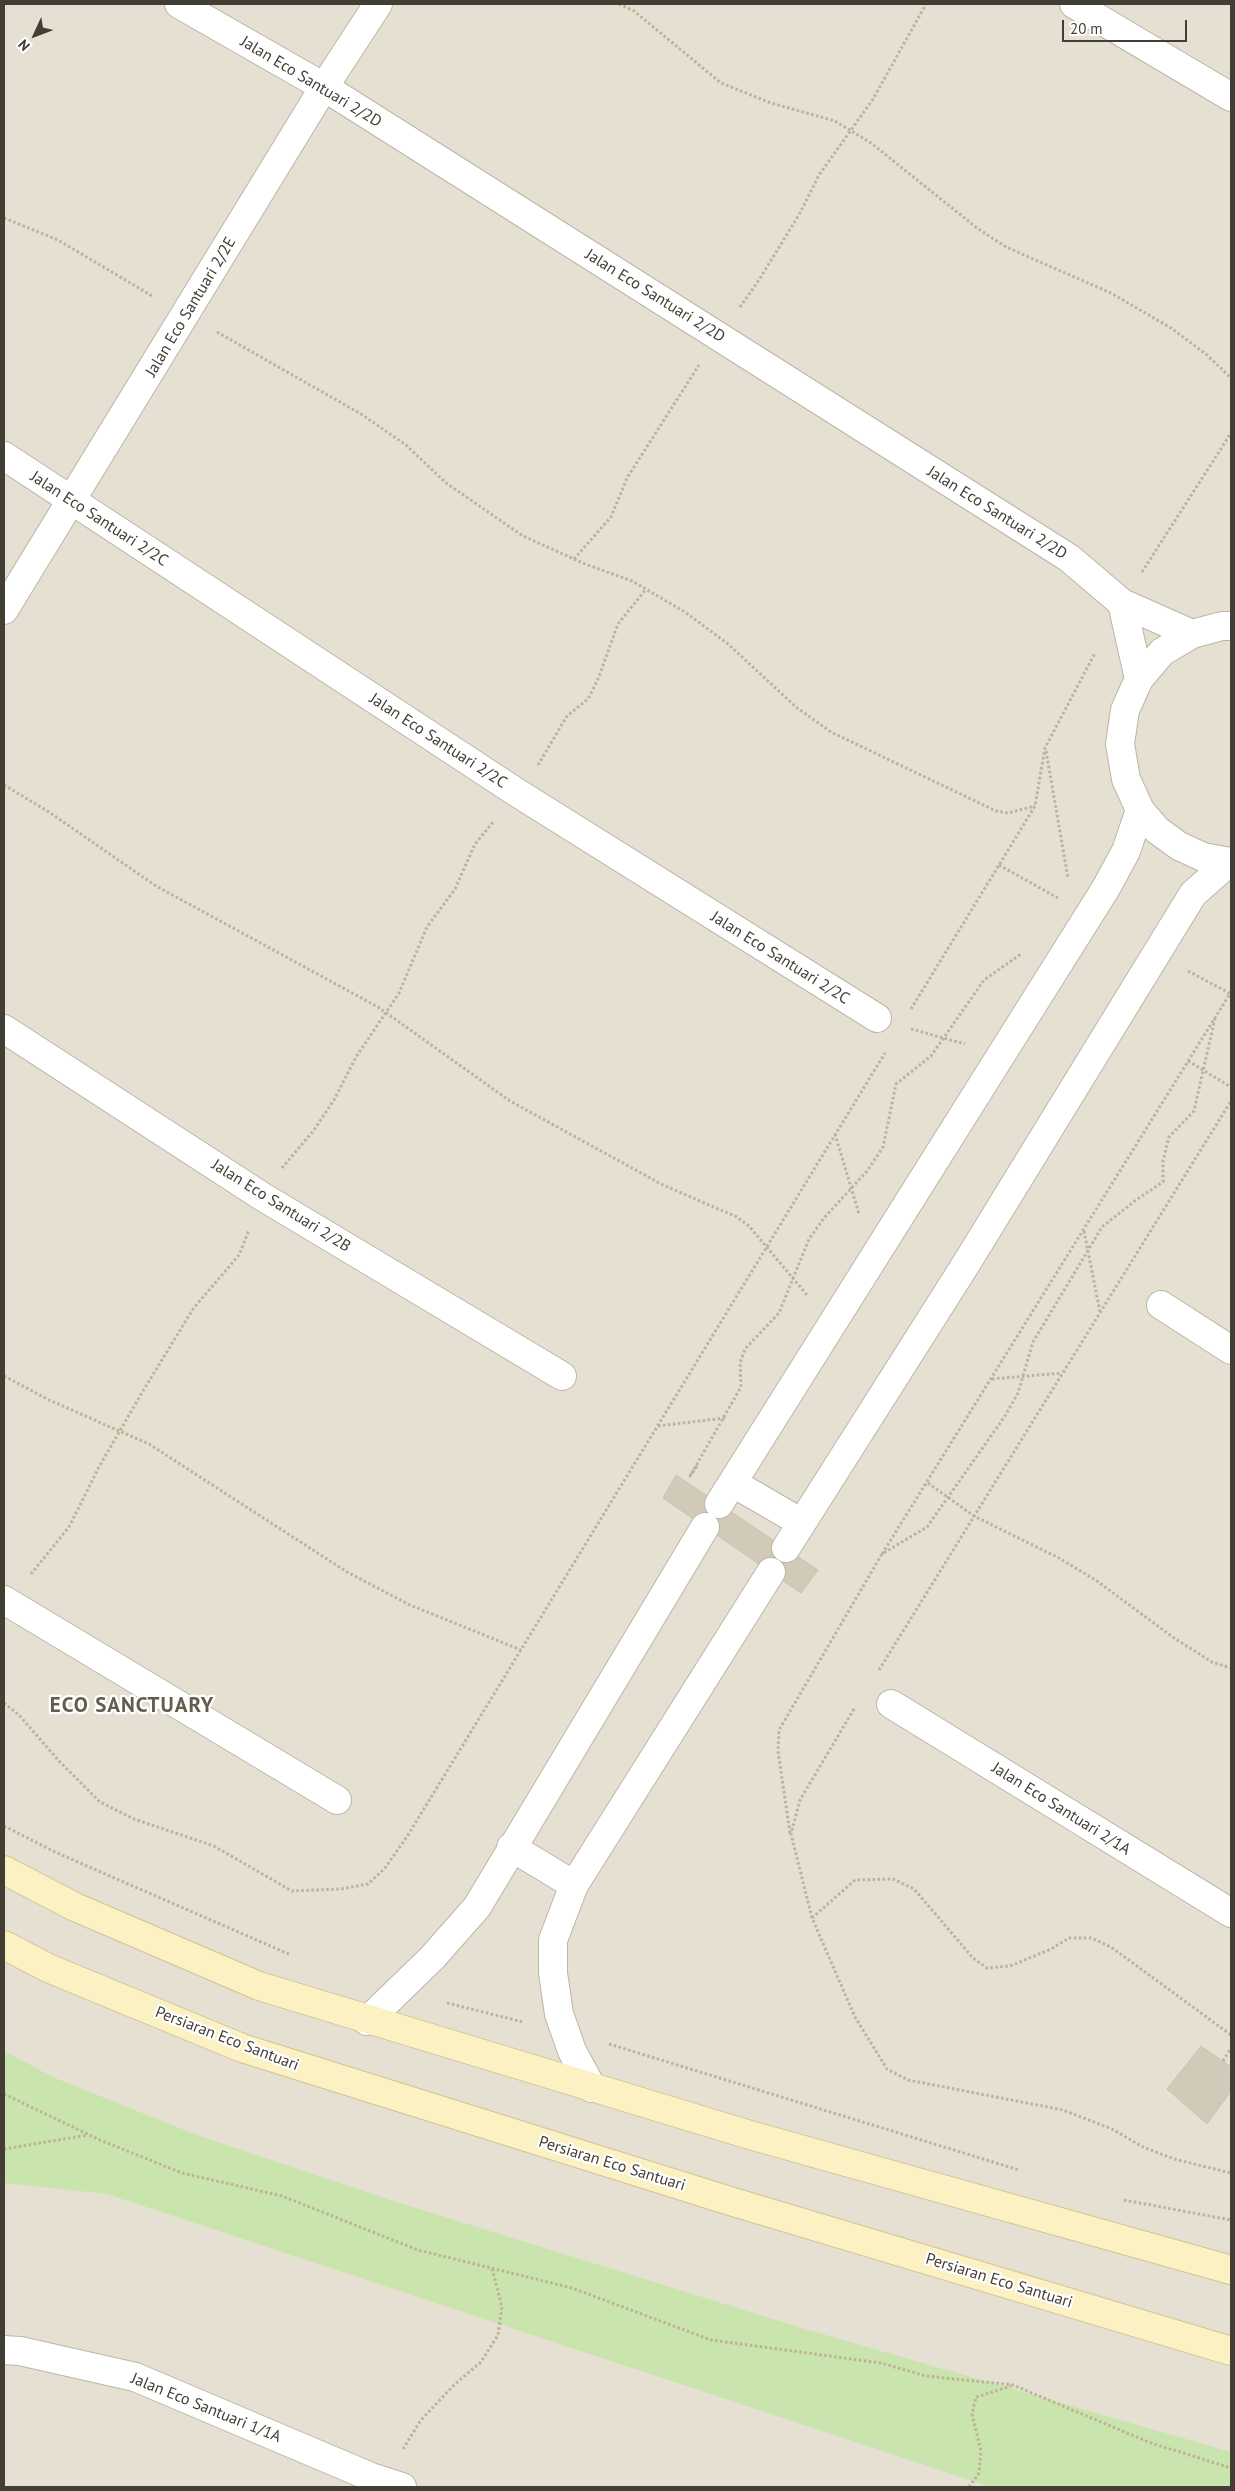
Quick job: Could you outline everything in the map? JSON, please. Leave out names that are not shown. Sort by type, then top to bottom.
[{"type":"street","name":"Jalan Eco Santuari 2/2D","points":[[178,4],[324,88],[1069,558],[1122,603],[1192,634]]},
{"type":"street","name":"Jalan Eco Santuari 2/2E","points":[[4,610],[324,88],[378,4]]},
{"type":"street","points":[[1074,4],[1231,97]]},
{"type":"street","name":"Jalan Eco Santuari 2/2C","points":[[4,456],[516,792],[877,1018]]},
{"type":"street","points":[[1122,603],[1139,679]]},
{"type":"street","points":[[1230,862],[1203,856],[1179,846],[1157,830],[1140,810],[1126,779],[1120,744],[1125,710],[1139,679],[1162,652],[1192,634],[1222,626],[1231,626]]},
{"type":"street","points":[[802,1523],[726,1494],[1106,888],[1126,851],[1140,810]]},
{"type":"street","points":[[786,1548],[966,1264],[1193,894],[1230,862]]},
{"type":"street","name":"Jalan Eco Santuari 2/2B","points":[[4,1028],[263,1197],[562,1376]]},
{"type":"street","points":[[1161,1305],[1231,1350]]},
{"type":"street","points":[[368,2021],[432,1958],[477,1907],[705,1527]]},
{"type":"street","points":[[592,2088],[572,2051],[559,2014],[553,1973],[553,1940],[574,1885],[771,1572]]},
{"type":"street","points":[[6,1602],[337,1800]]},
{"type":"street","name":"Jalan Eco Santuari 2/1A","points":[[892,1704],[1231,1913]]},
{"type":"street","points":[[511,1848],[574,1885]]},
{"type":"street","points":[[4,1870],[74,1907],[259,1986],[368,2021],[750,2135],[1231,2270]]},
{"type":"street","name":"Persiaran Eco Santuari","points":[[4,1945],[48,1968],[242,2048],[740,2204],[1231,2351]]},
{"type":"street","name":"Jalan Eco Santuari 1/1A","points":[[4,2350],[20,2351],[135,2377],[369,2482],[402,2487]]},
{"type":"path","points":[[619,4],[634,11],[721,83],[772,103],[835,121],[871,143],[977,228],[1006,247],[1111,293],[1171,328],[1206,354],[1231,378]]},
{"type":"path","points":[[574,559],[611,518],[628,478],[718,337],[759,280],[800,213],[819,175],[873,99],[926,4]]},
{"type":"path","points":[[4,218],[58,240],[132,285],[361,414],[406,445],[446,483],[523,536],[574,559],[632,581],[686,612],[728,644],[796,707],[831,732],[996,811],[1008,813],[1035,806]]},
{"type":"path","points":[[911,1010],[1035,806],[1045,748],[1122,603],[1231,433]]},
{"type":"path","points":[[6,1602],[69,1527],[100,1465],[193,1309],[239,1255],[263,1197],[276,1176],[314,1130],[334,1100],[356,1057],[399,992],[427,927],[455,889],[475,844],[542,760],[567,716],[588,698],[598,679],[618,624],[646,589]]},
{"type":"path","points":[[1045,748],[1068,871],[1068,881]]},
{"type":"path","points":[[4,785],[32,801],[156,886],[386,1013],[510,1101],[663,1185],[737,1217],[749,1226],[809,1297],[814,1289]]},
{"type":"path","points":[[1055,907],[1060,899]]},
{"type":"path","points":[[734,1411],[690,1476],[725,1418],[741,1387],[740,1363],[745,1349],[778,1313],[809,1239],[824,1218],[868,1170],[883,1147],[896,1084],[931,1056],[984,980],[1028,949],[1024,957]]},
{"type":"path","points":[[1231,992],[928,1483],[882,1554],[779,1730],[778,1751],[791,1834],[812,1918],[855,2017],[887,2068],[908,2080],[1063,2110],[1112,2130],[1143,2147],[1174,2159],[1231,2174]]},
{"type":"path","points":[[882,1554],[927,1527],[1005,1416],[1018,1393],[1033,1342],[1102,1227],[1136,1200],[1163,1182],[1163,1161],[1169,1137],[1194,1111],[1215,1018]]},
{"type":"path","points":[[909,1029],[968,1044],[963,1052]]},
{"type":"path","points":[[4,1703],[19,1715],[59,1761],[100,1802],[134,1819],[214,1846],[292,1891],[341,1889],[368,1884],[385,1868],[408,1835],[886,1051]]},
{"type":"path","points":[[1188,1061],[1231,1086]]},
{"type":"path","points":[[875,1676],[1231,1101]]},
{"type":"path","points":[[835,1134],[860,1217],[865,1208]]},
{"type":"path","points":[[1084,1231],[1100,1313]]},
{"type":"path","points":[[992,1379],[1062,1372]]},
{"type":"path","points":[[4,1376],[49,1400],[149,1444],[347,1572],[410,1605],[521,1650]]},
{"type":"path","points":[[658,1426],[725,1418]]},
{"type":"path","points":[[928,1483],[974,1516],[1059,1558],[1129,1602],[1174,1638],[1212,1662],[1231,1668]]},
{"type":"path","points":[[791,1834],[800,1800],[859,1701]]},
{"type":"path","points":[[812,1918],[855,1880],[893,1880],[914,1889],[972,1958],[987,1968],[1010,1966],[1051,1949],[1069,1938],[1091,1938],[1111,1947],[1231,2035]]},
{"type":"path","points":[[1223,2061],[1231,2048]]},
{"type":"path","points":[[4,2094],[89,2135],[182,2173],[282,2196],[418,2250],[572,2288],[711,2340],[880,2363],[926,2376],[1013,2385],[1151,2443],[1231,2468]]},
{"type":"path","points":[[4,2149],[89,2135]]},
{"type":"path","points":[[369,2482],[399,2456],[421,2420],[454,2385],[481,2362],[498,2335],[502,2307],[492,2268]]},
{"type":"path","points":[[969,2487],[979,2473],[981,2451],[972,2414],[976,2396],[1013,2385]]},
{"type":"shaded area","points":[[4,4],[1231,4],[1231,2487],[4,2487]]},
{"type":"green space","points":[[4,2051],[55,2078],[197,2135],[387,2199],[805,2329],[1231,2452],[1231,2487],[991,2487],[107,2194],[4,2183]]},
{"type":"building","points":[[676,1475],[818,1570],[801,1593],[663,1498]]},
{"type":"building","points":[[1201,2046],[1231,2067],[1231,2091],[1207,2124],[1167,2089]]},
{"type":"district","name":"ECO SANCTUARY","points":[[132,1706]]}]
